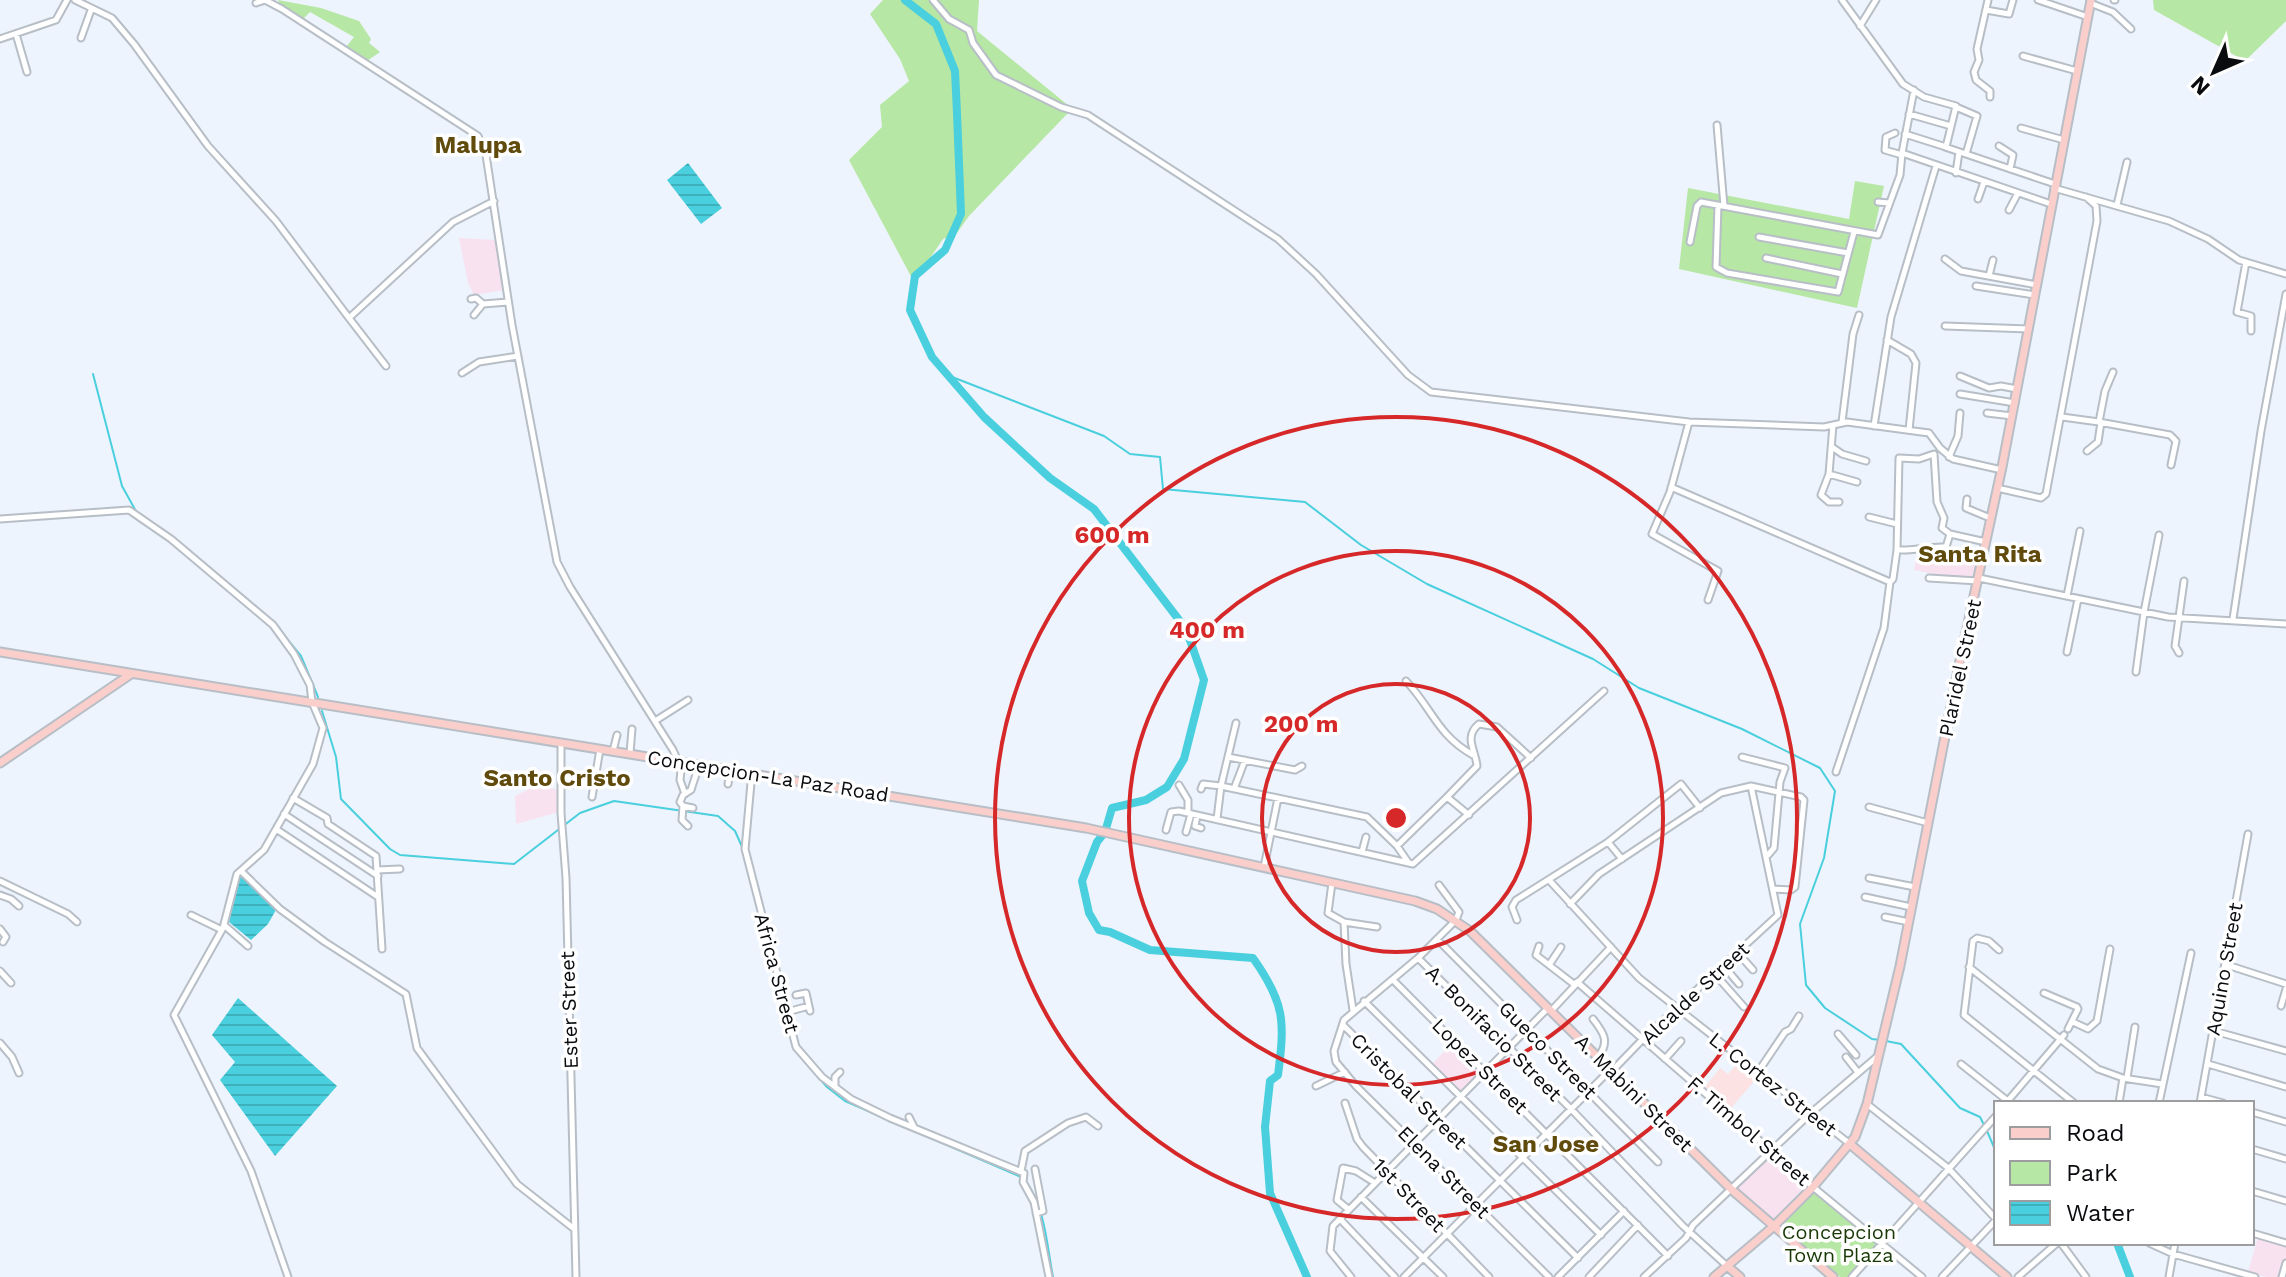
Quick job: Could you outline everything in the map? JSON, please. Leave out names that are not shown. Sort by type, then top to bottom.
[{"type":"main road","name":"Plaridel Street","points":[[1714,1277],[1773,1227],[1813,1187],[1850,1144],[1859,1129],[1867,1104],[1885,1036],[2002,470],[2090,2]]},
{"type":"main road","name":"Concepcion-La Paz Road","points":[[0,652],[1093,829],[1415,901],[1437,909]]},
{"type":"main road","points":[[0,763],[131,674]]},
{"type":"main road","name":"A. Mabini Street","points":[[1437,909],[1456,920],[1550,1009],[1731,1189],[1833,1277]]},
{"type":"main road","name":"L. Cortez Street","points":[[1850,1144],[2007,1277]]},
{"type":"main road","name":"A. Bonifacio Street","points":[[1727,1266],[1740,1277]]},
{"type":"street","points":[[0,39],[56,20],[67,0]]},
{"type":"street","points":[[75,0],[91,10],[109,15],[134,44],[201,137],[276,221],[386,366]]},
{"type":"street","points":[[256,3],[265,0],[282,9],[474,132],[486,155],[508,302],[560,570],[680,761],[680,780],[685,794]]},
{"type":"street","points":[[933,0],[949,19],[969,30],[973,43],[996,75],[1061,107],[1088,115],[1278,239],[1316,274],[1408,375],[1431,392],[1689,422],[1824,427],[1842,422],[1909,430],[1931,434],[1949,457],[2002,470]]},
{"type":"street","points":[[1842,0],[1903,84],[1924,97],[1977,116],[1966,154]]},
{"type":"street","points":[[1860,26],[1876,0]]},
{"type":"street","points":[[1988,0],[1977,49],[1979,60],[1974,72],[1976,80],[1990,91],[1990,97]]},
{"type":"street","points":[[1986,10],[2009,14],[2013,0]]},
{"type":"street","points":[[2038,0],[2088,17]]},
{"type":"street","points":[[2090,2],[2113,12],[2131,29]]},
{"type":"street","points":[[81,38],[91,10]]},
{"type":"street","points":[[16,34],[27,72]]},
{"type":"street","points":[[2023,56],[2077,71]]},
{"type":"street","points":[[1690,242],[1698,203],[1878,235],[1900,175],[1914,90]]},
{"type":"street","points":[[1945,147],[1957,99]]},
{"type":"street","points":[[1909,114],[1951,126]]},
{"type":"street","points":[[1717,125],[1721,206],[1718,270],[1835,293],[1838,292],[1854,232]]},
{"type":"street","points":[[2021,128],[2064,140]]},
{"type":"street","points":[[1895,133],[1886,137],[1885,150],[2051,204]]},
{"type":"street","points":[[1905,134],[2086,197],[2169,221],[2208,239],[2246,262],[2286,274]]},
{"type":"street","points":[[1999,146],[2013,155],[2010,169]]},
{"type":"street","points":[[1956,173],[1959,152]]},
{"type":"street","points":[[2117,205],[2127,162]]},
{"type":"street","points":[[1874,426],[1887,340],[1905,266],[1936,166]]},
{"type":"street","points":[[1978,199],[1984,182]]},
{"type":"street","points":[[2009,210],[2018,193]]},
{"type":"street","points":[[2086,197],[2096,206]]},
{"type":"street","points":[[349,318],[443,230],[494,201]]},
{"type":"street","points":[[1878,202],[1889,203]]},
{"type":"street","points":[[2096,206],[2109,203]]},
{"type":"street","points":[[1997,488],[2044,496],[2062,417],[2095,234],[2096,206]]},
{"type":"street","points":[[1759,237],[1848,253]]},
{"type":"street","points":[[1766,258],[1842,274]]},
{"type":"street","points":[[1945,259],[1959,270],[2037,285]]},
{"type":"street","points":[[1989,276],[1993,260]]},
{"type":"street","points":[[2246,262],[2237,312],[2251,316],[2251,331]]},
{"type":"street","points":[[1976,286],[2035,295]]},
{"type":"street","points":[[2233,619],[2257,455],[2286,294]]},
{"type":"street","points":[[471,299],[476,298],[483,304],[508,302]]},
{"type":"street","points":[[474,315],[483,304]]},
{"type":"street","points":[[1842,422],[1853,334],[1859,315]]},
{"type":"street","points":[[1945,326],[2029,329]]},
{"type":"street","points":[[1887,340],[1911,354],[1916,363],[1909,430]]},
{"type":"street","points":[[462,373],[479,362],[518,356]]},
{"type":"street","points":[[2087,451],[2098,442],[2105,391],[2113,372]]},
{"type":"street","points":[[1960,376],[1989,388],[2001,386],[2017,389]]},
{"type":"street","points":[[1960,394],[2015,403]]},
{"type":"street","points":[[1949,457],[1958,436],[1960,413]]},
{"type":"street","points":[[1987,413],[2012,416]]},
{"type":"street","points":[[2062,417],[2170,435],[2176,441],[2171,465]]},
{"type":"street","points":[[1689,422],[1671,487],[1652,534],[1718,571],[1708,600]]},
{"type":"street","points":[[1833,425],[1829,474],[1821,495],[1829,502],[1839,502]]},
{"type":"street","points":[[1832,447],[1842,454],[1866,461]]},
{"type":"street","points":[[1836,772],[1884,628],[1897,550],[1899,458],[1919,459],[1934,454],[1940,448]]},
{"type":"street","points":[[1934,454],[1937,502],[1944,518],[1942,528],[1950,534],[1986,542]]},
{"type":"street","points":[[1829,474],[1857,482]]},
{"type":"street","points":[[1671,487],[1890,582]]},
{"type":"street","points":[[1967,499],[1966,508],[1990,518]]},
{"type":"street","points":[[0,519],[129,510],[171,539],[273,625],[308,678],[312,702],[322,721],[322,737],[313,764],[264,850],[235,880],[223,927],[174,1015],[251,1171],[288,1277]]},
{"type":"street","points":[[1869,517],[1897,524]]},
{"type":"street","points":[[2067,596],[2080,531]]},
{"type":"street","points":[[1897,550],[1946,547],[1950,534]]},
{"type":"street","points":[[2136,672],[2159,535]]},
{"type":"street","points":[[1929,578],[1979,581],[2178,618],[2286,624]]},
{"type":"street","points":[[2179,653],[2175,646],[2184,581]]},
{"type":"street","points":[[2067,652],[2078,599]]},
{"type":"street","points":[[1406,681],[1417,691],[1428,713],[1450,740],[1474,755]]},
{"type":"street","points":[[1166,830],[1173,811],[1272,830],[1414,864],[1604,691]]},
{"type":"street","points":[[655,721],[688,700]]},
{"type":"street","points":[[1217,819],[1221,786],[1236,723]]},
{"type":"street","points":[[1397,846],[1477,766],[1470,743],[1479,724],[1497,727],[1531,758]]},
{"type":"street","points":[[630,753],[632,729]]},
{"type":"street","points":[[613,751],[617,735]]},
{"type":"street","name":"Ester Street","points":[[561,743],[576,1277]]},
{"type":"street","points":[[592,797],[600,749]]},
{"type":"street","points":[[1228,757],[1295,770],[1302,766]]},
{"type":"street","points":[[1742,757],[1785,768],[1778,792],[1774,848],[1767,855]]},
{"type":"street","points":[[1234,789],[1245,760]]},
{"type":"street","points":[[688,826],[682,820],[680,802],[691,790],[699,764]]},
{"type":"street","points":[[728,784],[730,769]]},
{"type":"street","name":"Africa Street","points":[[752,772],[745,849],[796,1047],[834,1088],[864,1106],[1023,1177]]},
{"type":"street","points":[[561,785],[594,783]]},
{"type":"street","points":[[1201,789],[1203,784],[1221,786],[1367,817],[1397,846],[1409,863]]},
{"type":"street","points":[[1517,920],[1512,904],[1608,842],[1681,784],[1700,808]]},
{"type":"street","points":[[1179,785],[1188,800],[1195,826],[1201,828]]},
{"type":"street","points":[[1570,904],[1599,874],[1725,791],[1751,786],[1804,800],[1795,887],[1791,890],[1774,889],[1751,786]]},
{"type":"street","points":[[1447,797],[1469,815]]},
{"type":"street","points":[[293,798],[327,818],[328,824],[376,856],[382,949]]},
{"type":"street","points":[[1264,867],[1278,798]]},
{"type":"street","points":[[1869,807],[1929,823]]},
{"type":"street","points":[[682,809],[693,808]]},
{"type":"street","points":[[284,814],[378,873],[400,869]]},
{"type":"street","points":[[1186,832],[1192,814]]},
{"type":"street","points":[[276,829],[379,898]]},
{"type":"street","name":"Aquino Street","points":[[2201,1100],[2248,834]]},
{"type":"street","points":[[1362,852],[1366,837]]},
{"type":"street","points":[[1608,842],[1622,859]]},
{"type":"street","points":[[241,871],[280,909],[406,994],[417,1048],[517,1184],[574,1229]]},
{"type":"street","points":[[1869,878],[1916,887]]},
{"type":"street","name":"L. Cortez Street","points":[[1549,880],[1633,972],[1850,1144]]},
{"type":"street","points":[[0,881],[68,914],[77,922]]},
{"type":"street","points":[[1332,883],[1328,913],[1344,922],[1377,927]]},
{"type":"street","points":[[1343,1025],[1353,1011],[1418,958],[1456,920],[1459,912],[1439,885]]},
{"type":"street","name":"Alcalde Street","points":[[1404,1277],[1611,1070],[1778,915],[1774,889]]},
{"type":"street","points":[[0,895],[19,906]]},
{"type":"street","points":[[1865,897],[1912,908]]},
{"type":"street","points":[[191,915],[223,927],[248,946]]},
{"type":"street","points":[[1885,917],[1909,922]]},
{"type":"street","points":[[1344,922],[1353,1011]]},
{"type":"street","points":[[0,929],[6,937],[3,942]]},
{"type":"street","points":[[1999,950],[1989,941],[1974,938],[1964,1015],[2072,1101]]},
{"type":"street","name":"Gueco Street","points":[[1437,939],[1658,1162]]},
{"type":"street","points":[[1539,946],[1534,953],[1549,965],[1561,947]]},
{"type":"street","points":[[1351,1277],[1330,1251],[1332,1227],[1611,947]]},
{"type":"street","points":[[2073,1022],[2088,1029],[2097,1021],[2110,949]]},
{"type":"street","points":[[1738,953],[1753,970]]},
{"type":"street","points":[[2159,1101],[2191,953]]},
{"type":"street","name":"A. Bonifacio Street","points":[[1418,958],[1727,1266]]},
{"type":"street","name":"F. Timbol Street","points":[[1549,965],[1576,984],[1922,1277]]},
{"type":"street","points":[[1723,965],[1739,984]]},
{"type":"street","points":[[2227,965],[2286,987],[2281,1006]]},
{"type":"street","points":[[1968,966],[2064,1035],[2098,1069],[2125,1078],[2162,1084]]},
{"type":"street","points":[[0,971],[11,983]]},
{"type":"street","points":[[1714,973],[1744,1007]]},
{"type":"street","name":"Lopez Street","points":[[1393,980],[1668,1256]]},
{"type":"street","points":[[786,1012],[809,1008],[806,993],[796,995]]},
{"type":"street","points":[[2009,1101],[2073,1022],[2077,1007],[2044,993]]},
{"type":"street","name":"Cristobal Street","points":[[1364,1001],[1601,1235]]},
{"type":"street","points":[[1758,1072],[1799,1016]]},
{"type":"street","points":[[1593,1019],[1606,1041],[1598,1057]]},
{"type":"street","name":"Cristobal Street","points":[[1343,1025],[1578,1258]]},
{"type":"street","name":"Elena Street","points":[[1343,1025],[1334,1051],[1336,1062],[1549,1277]]},
{"type":"street","points":[[2119,1101],[2135,1027]]},
{"type":"street","points":[[2214,1031],[2286,1051]]},
{"type":"street","points":[[1838,1034],[1856,1055]]},
{"type":"street","points":[[1665,1059],[1681,1041]]},
{"type":"street","points":[[0,1043],[12,1057],[19,1073]]},
{"type":"street","points":[[1644,1277],[1863,1063],[1880,1055]]},
{"type":"street","points":[[1846,1057],[1857,1071]]},
{"type":"street","points":[[1961,1064],[2007,1101]]},
{"type":"street","points":[[2208,1064],[2286,1087]]},
{"type":"street","points":[[834,1088],[835,1077],[840,1072]]},
{"type":"street","points":[[1316,1086],[1345,1072]]},
{"type":"street","name":"1st Street","points":[[1345,1103],[1357,1139],[1489,1277]]},
{"type":"street","points":[[1867,1104],[1949,1169],[1994,1217]]},
{"type":"street","points":[[2254,1113],[2286,1122]]},
{"type":"street","points":[[909,1117],[915,1128]]},
{"type":"street","points":[[1049,1277],[1038,1213],[1023,1177],[1025,1151],[1068,1123],[1086,1117],[1098,1126]]},
{"type":"street","points":[[1852,1277],[1994,1118]]},
{"type":"street","points":[[2254,1150],[2286,1159]]},
{"type":"street","points":[[1348,1209],[1337,1200],[1343,1168],[1356,1171],[1375,1183]]},
{"type":"street","points":[[1035,1169],[1043,1206],[1038,1213]]},
{"type":"street","points":[[2254,1192],[2286,1201]]},
{"type":"street","points":[[1361,1197],[1443,1277]]},
{"type":"street","points":[[1558,1277],[1624,1211]]},
{"type":"street","points":[[1340,1219],[1395,1277]]},
{"type":"street","points":[[1942,1277],[1994,1221]]},
{"type":"street","points":[[1589,1277],[1638,1225]]},
{"type":"street","points":[[2254,1234],[2286,1243]]},
{"type":"street","points":[[2018,1277],[2056,1245]]},
{"type":"street","points":[[2060,1245],[2086,1277]]},
{"type":"street","points":[[2153,1245],[2173,1254],[2255,1277]]},
{"type":"street","points":[[2169,1277],[2175,1245]]},
{"type":"street","points":[[2282,1277],[2286,1263]]},
{"type":"shaded area","points":[[459,238],[497,240],[504,290],[474,295],[468,283]]},
{"type":"shaded area","points":[[1925,549],[1980,556],[1975,582],[1914,570],[1917,553]]},
{"type":"shaded area","points":[[531,788],[559,789],[559,812],[516,824],[515,796]]},
{"type":"shaded area","points":[[1452,1043],[1481,1071],[1460,1092],[1432,1064]]},
{"type":"shaded area","points":[[1739,1062],[1758,1077],[1730,1109],[1705,1087],[1720,1068],[1728,1074]]},
{"type":"shaded area","points":[[1772,1155],[1807,1184],[1773,1220],[1737,1188]]},
{"type":"shaded area","points":[[2258,1237],[2286,1246],[2282,1277],[2248,1272]]},
{"type":"green space","points":[[278,0],[321,8],[359,21],[371,39],[369,43],[380,52],[367,61],[346,47],[354,37],[310,12],[303,19],[281,6]]},
{"type":"green space","points":[[883,0],[979,0],[977,31],[1080,115],[1068,113],[969,216],[957,233],[943,239],[914,282],[849,160],[882,127],[880,105],[909,81],[900,59],[870,14]]},
{"type":"green space","points":[[2153,0],[2286,0],[2286,21],[2245,61],[2154,10]]},
{"type":"green space","points":[[1855,181],[1884,186],[1857,308],[1679,269],[1688,188],[1849,219]]},
{"type":"green space","name":"Concepcion Town Plaza","points":[[1814,1191],[1879,1243],[1849,1277],[1840,1277],[1781,1227]]},
{"type":"water","points":[[688,163],[722,208],[701,224],[667,180]]},
{"type":"water","points":[[240,874],[277,908],[268,924],[251,940],[229,922]]},
{"type":"water","points":[[238,998],[337,1086],[275,1156],[220,1080],[235,1062],[212,1035]]},
{"type":"waterway","points":[[905,0],[936,24],[955,71],[961,214],[945,250],[915,276],[910,310],[932,357],[984,417],[1050,478],[1094,509],[1186,629],[1204,680],[1184,759],[1167,787],[1146,800],[1112,808],[1105,832],[1097,842],[1082,881],[1089,913],[1099,930],[1150,950],[1253,958],[1264,974],[1277,1001],[1282,1026],[1278,1075],[1270,1081],[1265,1127],[1270,1193],[1307,1277]]},
{"type":"waterway","points":[[93,374],[122,486],[137,513]]},
{"type":"waterway","points":[[947,375],[1104,436],[1130,454],[1160,457],[1163,489],[1305,502],[1361,545],[1427,584],[1593,659],[1639,688],[1742,729],[1820,768],[1835,791],[1824,858],[1800,924],[1806,985],[1825,1008],[1872,1039],[1880,1040]]},
{"type":"waterway","points":[[203,563],[271,621]]},
{"type":"waterway","points":[[278,628],[301,656],[318,697]]},
{"type":"waterway","points":[[322,711],[336,757],[341,799],[390,849],[400,855],[514,864],[580,813],[614,801],[718,816],[735,831],[743,849]]},
{"type":"waterway","points":[[749,874],[791,1039]]},
{"type":"waterway","points":[[1886,1041],[1901,1044],[1960,1108],[1980,1117],[1984,1125]]},
{"type":"waterway","points":[[794,1049],[827,1087],[845,1101],[1021,1177]]},
{"type":"waterway","points":[[218,1098],[225,1112]]},
{"type":"waterway","points":[[1987,1131],[1994,1147]]},
{"type":"waterway","points":[[1026,1182],[1041,1215],[1053,1277]]},
{"type":"waterway","points":[[2118,1245],[2130,1277]]},
{"type":"district","name":"Malupa","points":[[478,145]]},
{"type":"district","name":"Santa Rita","points":[[1980,554]]},
{"type":"district","name":"Santo Cristo","points":[[557,778]]},
{"type":"district","name":"San Jose","points":[[1546,1144]]}]
